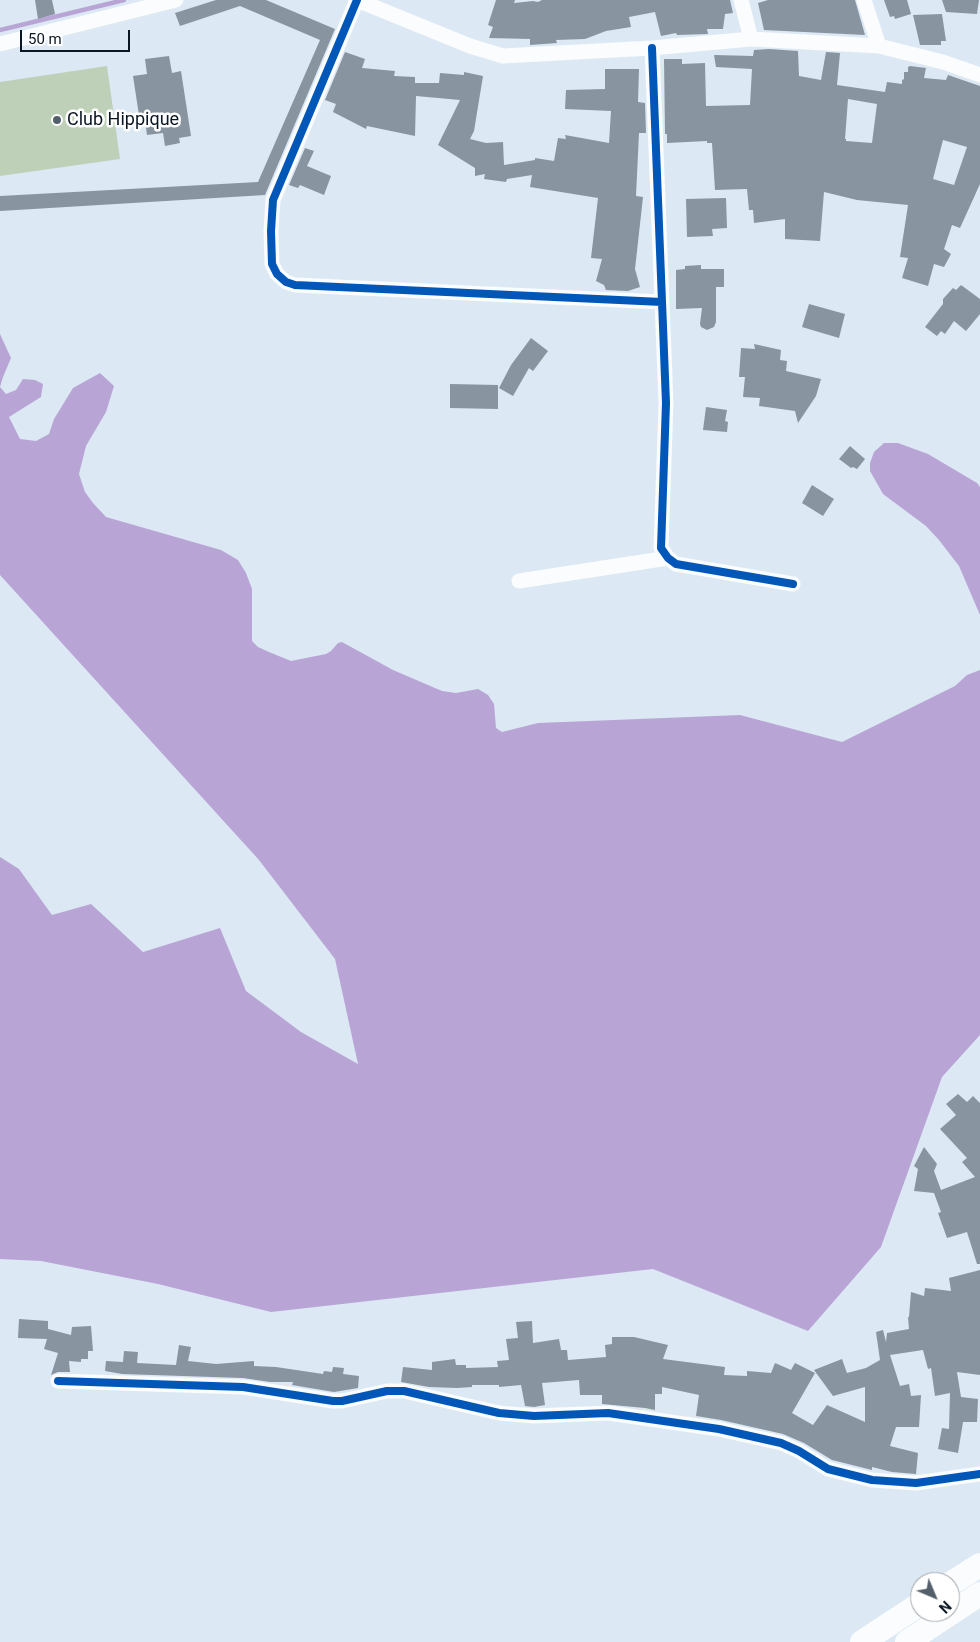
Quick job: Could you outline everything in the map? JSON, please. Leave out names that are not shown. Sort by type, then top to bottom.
[{"type":"highway","points":[[960,1578],[980,1565]]},
{"type":"highway","points":[[907,1642],[980,1594]]},
{"type":"highway","points":[[862,1642],[910,1611]]},
{"type":"street","points":[[0,44],[148,4],[176,0]]},
{"type":"street","points":[[662,302],[296,285],[286,282],[276,274],[272,264],[273,200],[357,0],[470,46],[503,56],[652,48],[751,40],[879,46],[943,62],[980,75]]},
{"type":"street","points":[[741,0],[751,40]]},
{"type":"street","points":[[864,0],[879,46]]},
{"type":"street","points":[[652,48],[666,403],[661,548],[668,558],[676,564],[793,584]]},
{"type":"street","points":[[519,581],[668,558]]},
{"type":"street","points":[[58,1381],[243,1388],[333,1401],[342,1401],[388,1391],[404,1391],[499,1413],[534,1416],[608,1413],[719,1429],[781,1443],[799,1451],[828,1469],[872,1480],[916,1483],[980,1474]]},
{"type":"green space","name":"Club Hippique","points":[[107,66],[120,159],[0,176],[0,82]]},
{"type":"shaded area","points":[[0,334],[11,358],[0,387]]},
{"type":"shaded area","points":[[100,373],[114,386],[106,412],[86,446],[79,474],[85,492],[106,517],[221,550],[238,560],[246,573],[252,589],[252,641],[258,647],[291,661],[326,654],[338,643],[342,642],[393,670],[442,691],[456,693],[478,689],[488,695],[494,704],[496,728],[502,732],[538,723],[740,715],[842,742],[955,686],[967,675],[980,670],[980,1035],[942,1077],[881,1247],[808,1331],[653,1269],[271,1312],[158,1284],[41,1261],[0,1259],[0,857],[19,869],[52,915],[91,904],[143,952],[220,928],[246,991],[301,1032],[358,1064],[335,959],[259,860],[0,575],[0,387],[6,394],[16,390],[23,379],[35,380],[43,384],[41,397],[9,417],[20,439],[36,441],[49,434],[54,419],[73,388]]},
{"type":"shaded area","points":[[884,443],[898,443],[928,454],[977,483],[980,487],[980,615],[959,566],[926,526],[883,494],[870,471],[870,463],[874,452]]},
{"type":"building","points":[[35,0],[52,0],[55,14],[38,19]]},
{"type":"building","points":[[216,0],[266,0],[335,29],[265,195],[0,211],[0,196],[258,182],[320,40],[240,6],[180,26],[175,13]]},
{"type":"building","points":[[496,0],[515,0],[514,3],[538,2],[542,0],[730,0],[733,13],[725,14],[723,29],[707,29],[708,34],[677,35],[676,33],[661,36],[655,12],[629,17],[631,27],[606,31],[585,39],[556,40],[557,43],[530,45],[530,39],[489,38],[493,27],[488,25]]},
{"type":"building","points":[[768,0],[855,0],[865,35],[764,30],[758,3]]},
{"type":"building","points":[[884,0],[907,0],[911,14],[895,19],[894,16],[890,17]]},
{"type":"building","points":[[942,0],[979,0],[977,14],[946,12]]},
{"type":"building","points":[[942,14],[946,41],[941,41],[941,45],[920,45],[913,15]]},
{"type":"building","points":[[754,50],[798,51],[799,76],[821,80],[826,52],[840,53],[837,85],[885,92],[887,82],[902,84],[904,72],[908,72],[908,67],[910,66],[926,68],[924,78],[946,80],[948,75],[980,86],[980,184],[960,228],[952,225],[944,249],[951,254],[944,267],[934,264],[928,286],[902,278],[908,258],[900,257],[908,205],[857,200],[824,192],[820,241],[785,239],[785,219],[754,223],[753,210],[749,210],[747,189],[715,190],[712,143],[707,143],[707,141],[667,143],[667,134],[665,134],[664,59],[682,59],[682,64],[705,63],[706,106],[750,105],[752,69],[716,67],[714,55],[753,56]],"holes":[[[848,99],[877,104],[872,143],[846,141]],[[943,140],[967,147],[954,185],[933,179]]]},
{"type":"building","points":[[345,52],[365,59],[362,68],[395,71],[394,76],[415,77],[415,83],[439,83],[440,73],[464,75],[464,72],[483,76],[474,131],[470,139],[486,143],[503,142],[504,165],[535,160],[535,158],[554,161],[558,138],[566,139],[565,135],[609,143],[611,111],[565,109],[566,90],[605,89],[605,69],[639,69],[638,102],[645,103],[646,133],[639,133],[636,196],[643,197],[635,269],[640,287],[628,291],[606,290],[604,285],[596,281],[602,259],[591,258],[598,198],[530,187],[532,175],[507,179],[506,182],[484,179],[485,174],[475,176],[475,168],[438,145],[460,100],[416,96],[415,136],[367,126],[366,129],[333,112],[336,104],[325,100]]},
{"type":"building","points":[[169,56],[172,73],[181,71],[191,136],[179,138],[180,143],[165,146],[163,133],[147,135],[145,121],[140,122],[133,76],[147,74],[145,59]]},
{"type":"building","points":[[305,148],[314,151],[307,166],[331,176],[324,195],[300,185],[298,188],[289,185]]},
{"type":"building","points":[[726,198],[727,228],[712,229],[713,236],[687,237],[686,199]]},
{"type":"building","points":[[701,265],[701,269],[724,269],[724,287],[716,287],[716,322],[714,327],[707,330],[701,327],[700,324],[702,308],[676,309],[676,270],[685,269],[685,266]]},
{"type":"building","points":[[961,285],[980,299],[980,314],[966,331],[954,321],[945,334],[941,331],[937,336],[925,327],[943,304],[943,299],[953,288],[956,290]]},
{"type":"building","points":[[809,304],[845,314],[839,338],[802,327]]},
{"type":"building","points":[[531,338],[548,351],[533,371],[529,368],[513,396],[499,388],[511,365]]},
{"type":"building","points":[[754,344],[781,350],[780,360],[787,361],[786,371],[821,379],[816,396],[798,423],[795,411],[759,406],[760,398],[743,397],[745,377],[739,377],[741,348],[755,349]]},
{"type":"building","points":[[450,384],[498,385],[498,409],[450,408]]},
{"type":"building","points":[[706,407],[727,410],[725,421],[728,422],[727,432],[703,430]]},
{"type":"building","points":[[850,446],[865,459],[857,469],[851,468],[839,459]]},
{"type":"building","points":[[812,485],[834,499],[823,516],[802,503]]},
{"type":"building","points":[[958,1094],[967,1102],[973,1096],[980,1103],[980,1264],[977,1264],[967,1232],[947,1238],[938,1213],[941,1212],[934,1193],[914,1191],[918,1169],[914,1166],[924,1147],[937,1164],[934,1171],[941,1190],[975,1177],[962,1162],[967,1158],[940,1129],[956,1115],[946,1104]]},
{"type":"building","points":[[980,1270],[980,1375],[957,1372],[961,1397],[978,1399],[977,1422],[963,1422],[958,1453],[938,1449],[942,1428],[949,1429],[950,1393],[935,1396],[931,1368],[928,1369],[923,1350],[890,1355],[900,1386],[909,1384],[911,1396],[921,1395],[919,1427],[896,1427],[890,1446],[918,1453],[916,1474],[892,1472],[872,1467],[872,1470],[832,1460],[804,1443],[783,1434],[696,1416],[699,1395],[662,1387],[662,1394],[655,1394],[655,1410],[602,1404],[602,1395],[580,1395],[579,1380],[542,1383],[545,1405],[534,1407],[525,1406],[521,1385],[499,1387],[499,1385],[472,1385],[472,1387],[457,1388],[429,1387],[401,1382],[403,1367],[432,1370],[432,1362],[455,1359],[456,1365],[466,1365],[466,1368],[498,1367],[497,1361],[509,1360],[506,1339],[518,1338],[516,1322],[532,1321],[533,1343],[559,1339],[561,1350],[567,1350],[568,1360],[606,1357],[605,1345],[612,1344],[612,1337],[634,1337],[668,1345],[663,1359],[725,1367],[724,1375],[747,1376],[747,1371],[771,1373],[775,1363],[791,1370],[795,1363],[815,1373],[792,1413],[813,1425],[827,1405],[865,1422],[865,1387],[833,1396],[814,1370],[842,1359],[847,1373],[866,1368],[880,1360],[876,1332],[883,1330],[886,1342],[887,1333],[909,1329],[908,1317],[911,1292],[924,1296],[925,1288],[951,1291],[949,1278]]},
{"type":"building","points":[[19,1319],[48,1321],[48,1329],[71,1335],[72,1327],[91,1326],[93,1351],[88,1351],[88,1359],[81,1359],[81,1362],[69,1361],[70,1372],[58,1372],[51,1375],[58,1353],[44,1349],[47,1339],[18,1338]]},
{"type":"building","points":[[179,1345],[191,1347],[188,1361],[216,1364],[254,1361],[254,1366],[276,1367],[323,1374],[324,1371],[332,1372],[333,1367],[344,1368],[343,1374],[359,1376],[358,1388],[334,1392],[292,1385],[293,1382],[270,1382],[243,1378],[122,1374],[105,1371],[106,1361],[123,1362],[124,1351],[138,1352],[137,1363],[176,1365]]},
{"type":"waterway","points":[[0,30],[124,0]]},
{"type":"cycle path","points":[[357,0],[273,200],[271,231],[272,264],[277,274],[286,282],[295,285],[662,302]]},
{"type":"cycle path","points":[[652,48],[666,403],[661,548],[668,558],[676,564],[793,584]]},
{"type":"cycle path","points":[[58,1381],[243,1387],[333,1401],[342,1401],[387,1391],[404,1391],[499,1413],[534,1416],[608,1413],[719,1429],[781,1443],[799,1451],[828,1469],[872,1480],[916,1483],[980,1474]]},
{"type":"place","name":"Club Hippique","points":[[57,120]]}]
